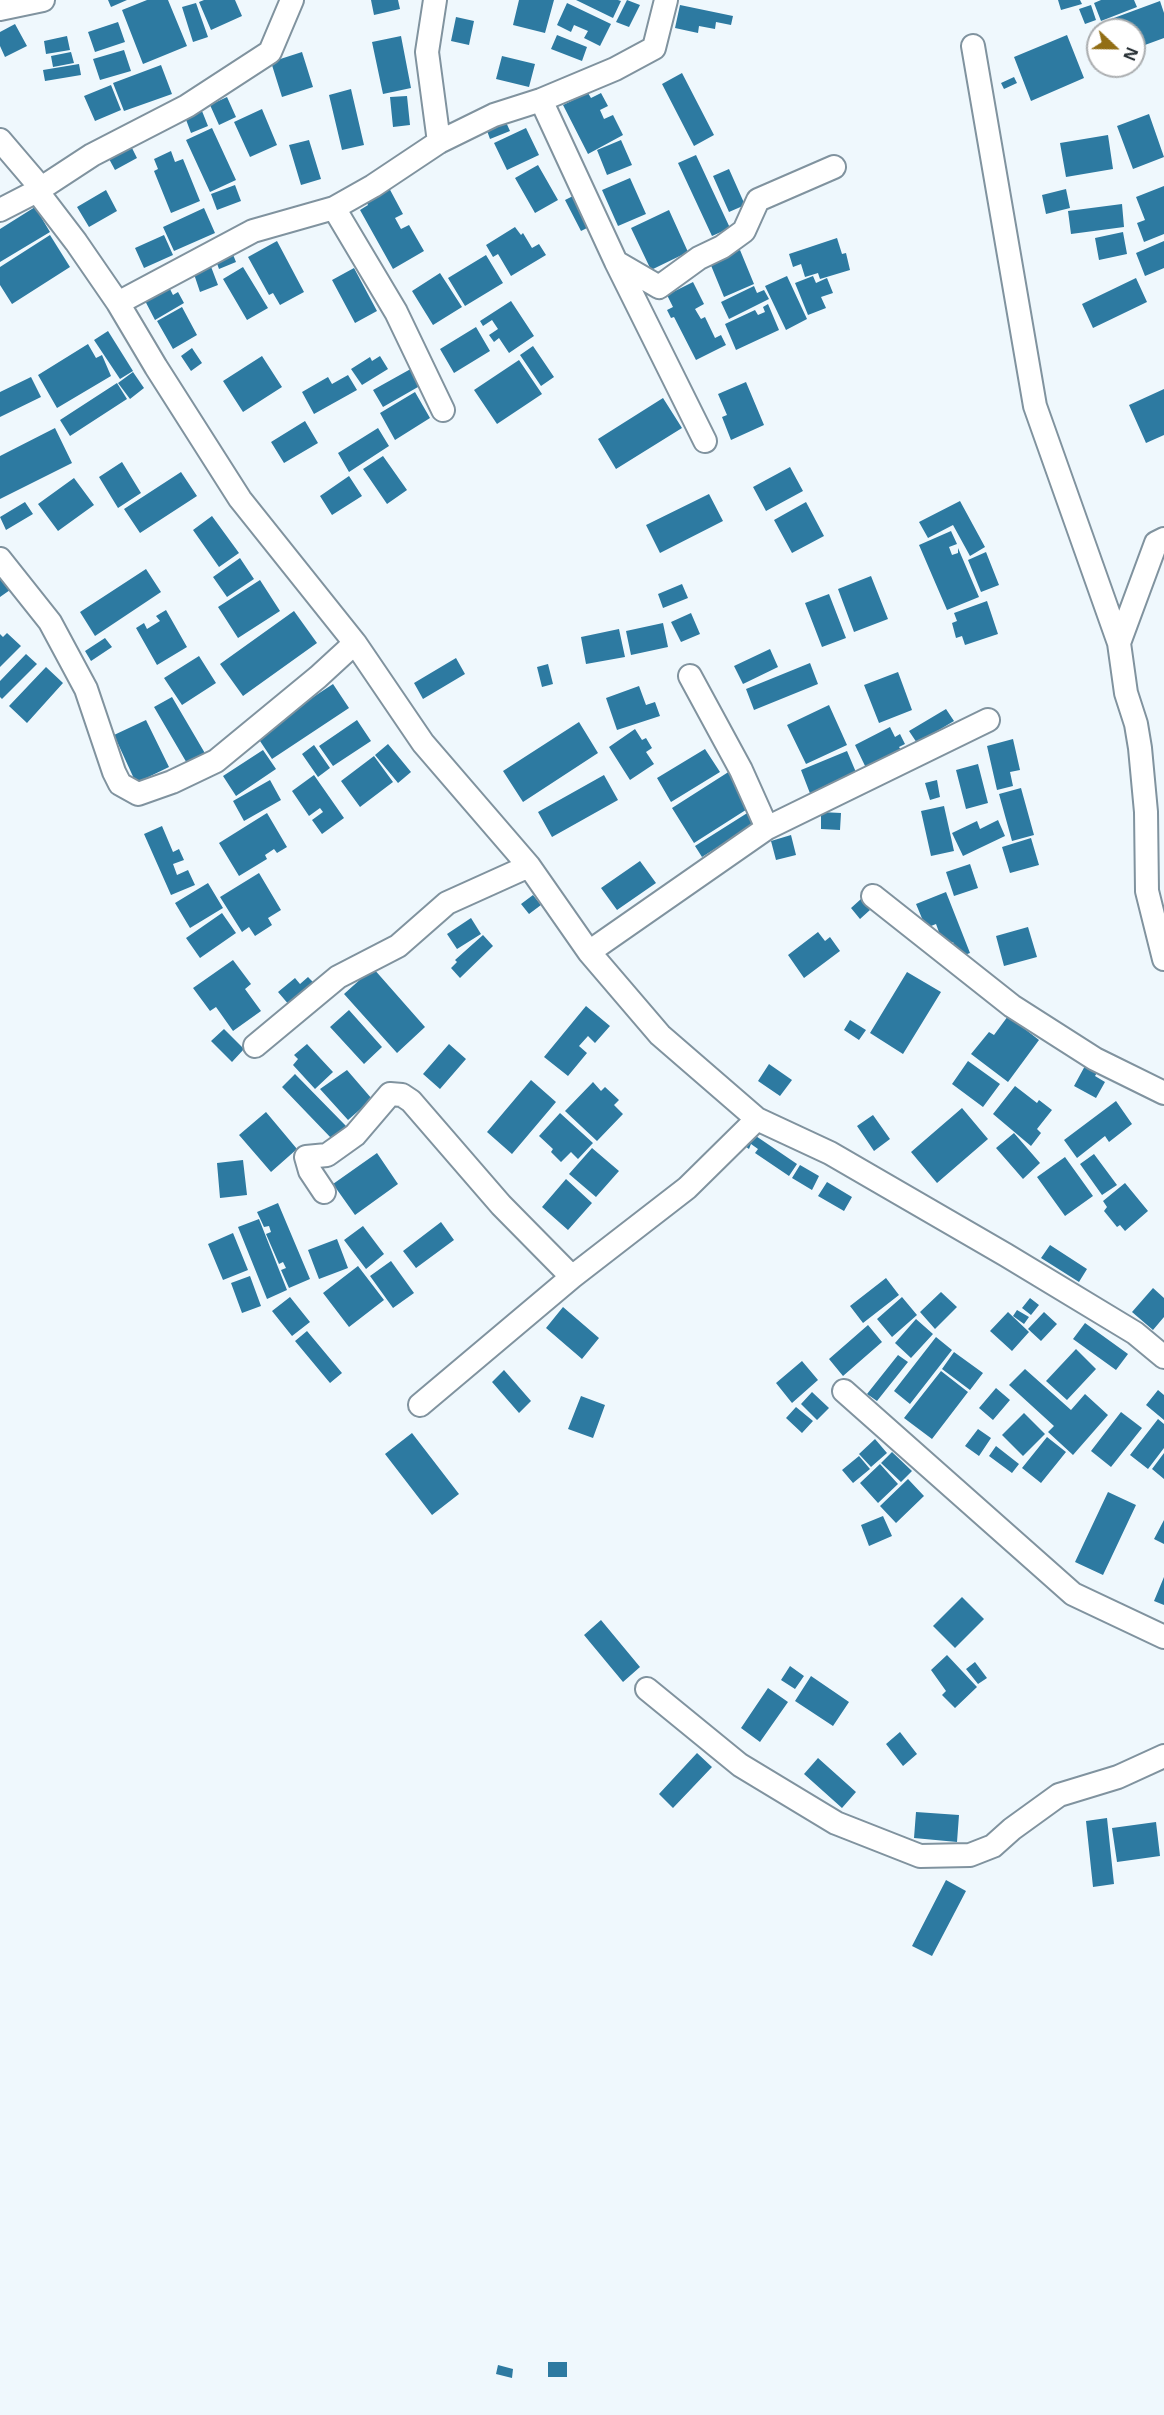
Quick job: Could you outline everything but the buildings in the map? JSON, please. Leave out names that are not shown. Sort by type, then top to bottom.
[{"type":"street","points":[[0,9],[43,0]]},
{"type":"street","points":[[435,0],[427,52],[439,142]]},
{"type":"street","points":[[118,303],[253,231],[334,208],[373,186],[439,142],[494,115],[541,100],[615,69],[654,48],[666,0]]},
{"type":"street","points":[[0,210],[39,190],[92,155],[187,106],[270,52],[289,2]]},
{"type":"street","points":[[973,46],[1035,406],[1119,643],[1126,693],[1136,724],[1146,812],[1147,891],[1164,959]]},
{"type":"street","points":[[541,100],[616,262],[705,441]]},
{"type":"street","points":[[0,140],[39,190],[118,303],[240,499],[355,643],[423,743],[529,866],[589,952],[660,1035],[758,1119],[830,1153],[1006,1255],[1135,1333],[1164,1357]]},
{"type":"street","points":[[616,262],[659,287],[699,258],[722,248],[744,231],[758,200],[834,167]]},
{"type":"street","points":[[334,208],[396,312],[443,410]]},
{"type":"street","points":[[1119,643],[1156,543],[1164,539]]},
{"type":"street","points":[[0,559],[50,622],[86,689],[120,784],[138,794],[172,782],[216,761],[318,677],[355,643]]},
{"type":"street","points":[[690,676],[741,770],[767,828]]},
{"type":"street","points":[[589,952],[767,828],[988,720]]},
{"type":"street","points":[[255,1046],[338,977],[398,946],[447,903],[529,866]]},
{"type":"street","points":[[873,896],[1012,1006],[1095,1059],[1164,1093]]},
{"type":"street","points":[[324,1192],[310,1171],[306,1157],[327,1155],[355,1135],[390,1094],[402,1095],[411,1101],[501,1205],[572,1277]]},
{"type":"street","points":[[420,1405],[572,1277],[687,1188],[758,1119]]},
{"type":"street","points":[[844,1392],[1073,1594],[1164,1637]]},
{"type":"street","points":[[647,1689],[740,1765],[836,1823],[921,1856],[970,1855],[993,1846],[1012,1828],[1059,1795],[1118,1777],[1164,1756]]}]
